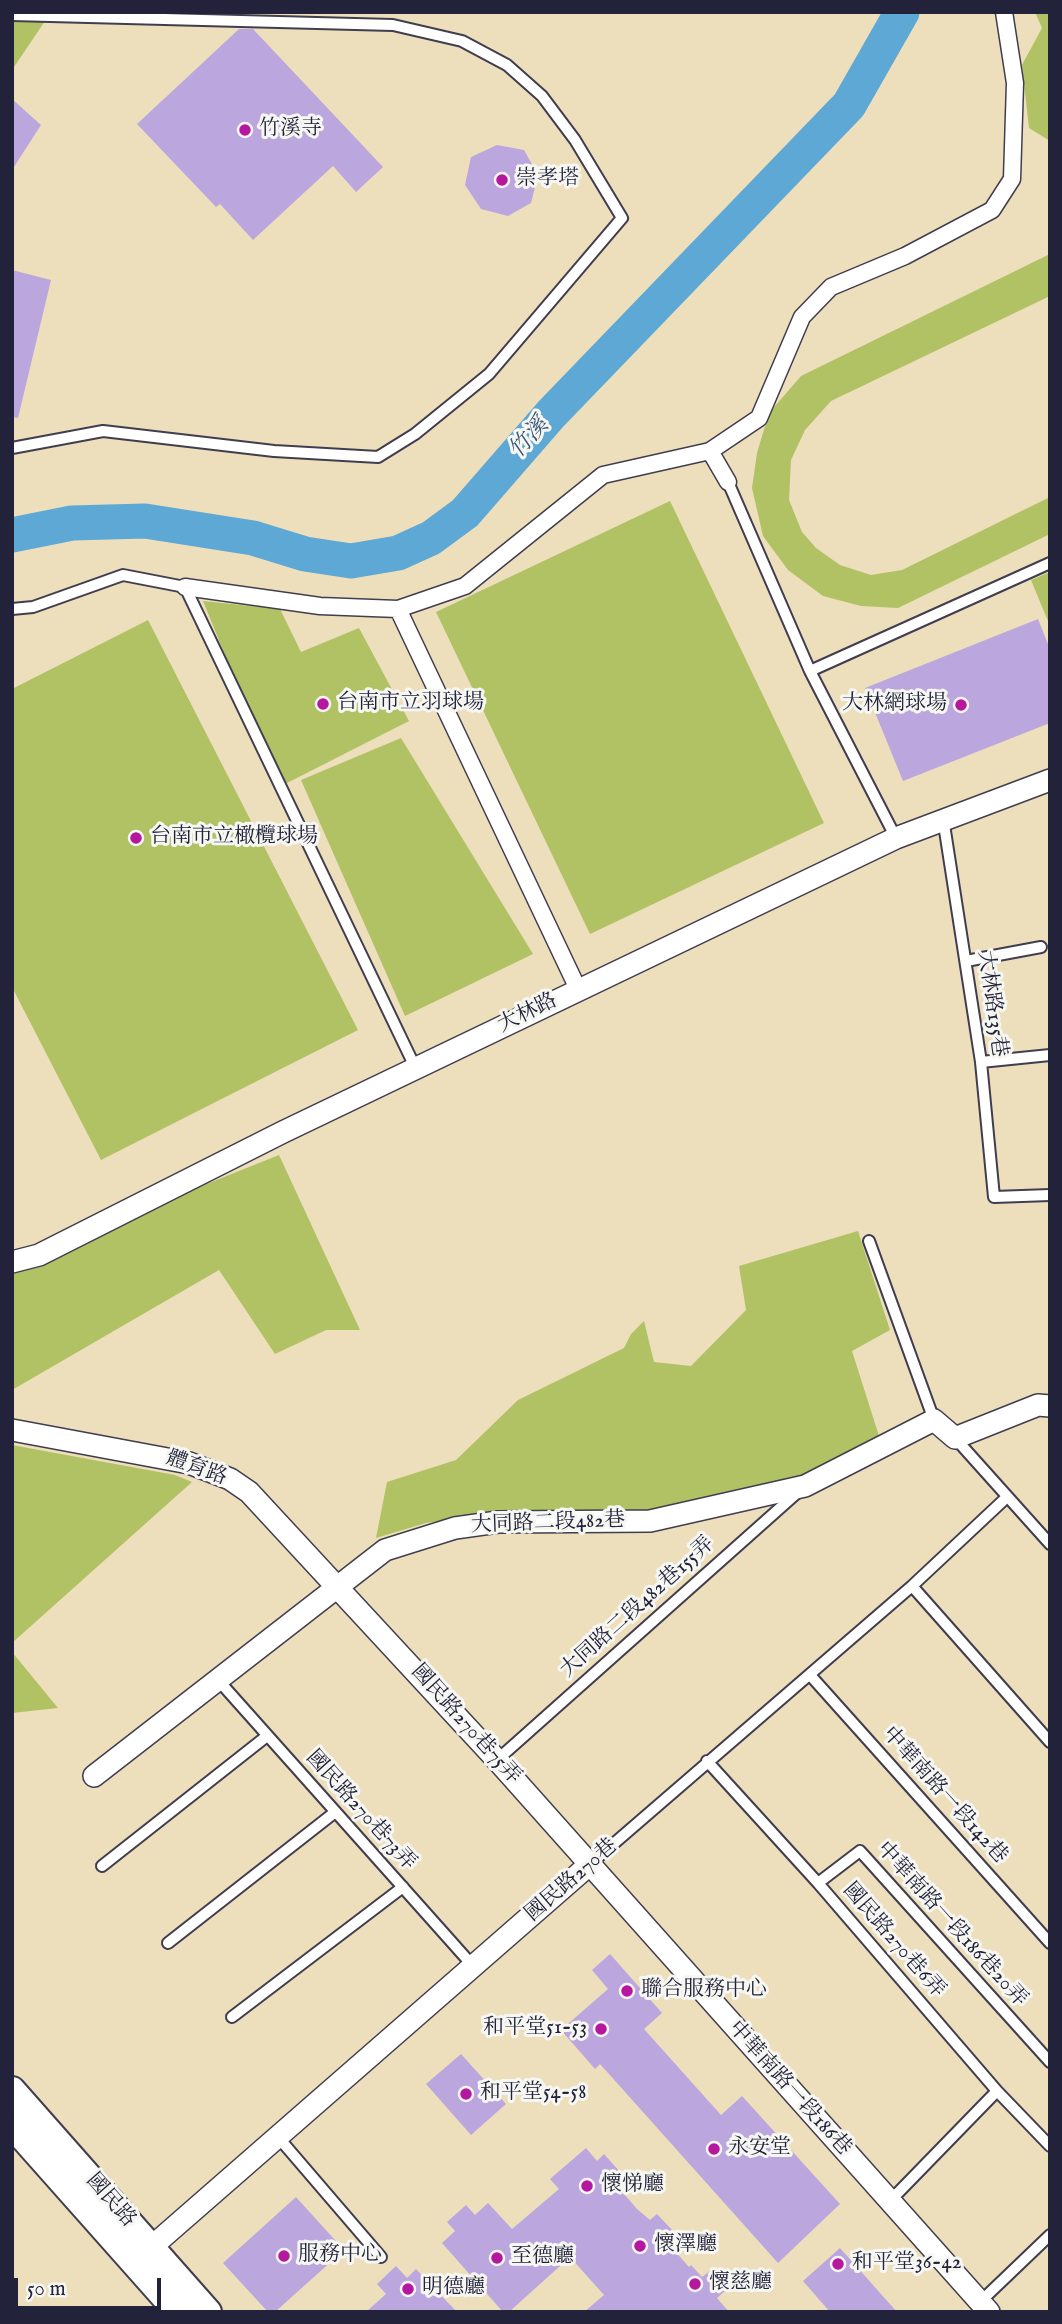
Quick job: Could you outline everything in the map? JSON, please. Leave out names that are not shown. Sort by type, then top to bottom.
[{"type":"street","points":[[185,587],[320,606],[398,609],[466,586],[603,475],[710,452],[758,418],[802,317],[831,287],[905,256],[992,210],[1012,179],[1015,83],[1004,12]]},
{"type":"street","points":[[710,452],[728,482]]},
{"type":"street","points":[[398,609],[578,989]]},
{"type":"street","name":"大林路","points":[[12,1262],[39,1255],[578,989],[896,838],[943,818],[1050,780]]},
{"type":"street","points":[[934,1420],[955,1438],[1038,1405],[1050,1406]]},
{"type":"street","name":"大同路二段482巷","points":[[94,1776],[385,1550],[455,1528],[498,1522],[649,1521],[805,1486],[934,1420]]},
{"type":"street","name":"體育路","points":[[12,1430],[168,1457],[230,1479],[268,1509],[339,1587]]},
{"type":"street","name":"國民路270巷75弄","points":[[339,1587],[589,1865]]},
{"type":"street","name":"國民路270巷","points":[[143,2254],[589,1865]]},
{"type":"street","name":"中華南路一段186巷","points":[[589,1865],[985,2307]]},
{"type":"street","name":"國民路","points":[[12,2090],[59,2161],[143,2254],[208,2312]]},
{"type":"street","name":"國民路","points":[[12,2125],[59,2161]]},
{"type":"street","name":"國民路","points":[[143,2254],[178,2312]]},
{"type":"lane","points":[[12,15],[302,17],[393,25],[463,41],[507,65],[542,96],[575,141],[622,218],[489,374],[415,434],[378,457],[274,451],[103,431],[12,448]]},
{"type":"lane","points":[[728,482],[810,671],[896,838]]},
{"type":"lane","points":[[810,671],[1050,563]]},
{"type":"lane","points":[[12,609],[33,607],[123,575],[185,587],[416,1069]]},
{"type":"lane","name":"大林路135巷","points":[[943,818],[981,1062],[994,1197],[1050,1195]]},
{"type":"lane","points":[[966,961],[1041,947]]},
{"type":"lane","points":[[981,1062],[1050,1055]]},
{"type":"lane","points":[[869,1241],[934,1420]]},
{"type":"lane","points":[[955,1438],[1050,1544]]},
{"type":"lane","name":"大同路二段482巷155弄","points":[[497,1760],[805,1486]]},
{"type":"lane","name":"國民路270巷","points":[[589,1865],[912,1586],[1007,1497]]},
{"type":"lane","points":[[912,1586],[1050,1742]]},
{"type":"lane","name":"中華南路一段142巷","points":[[810,1675],[1050,1943]]},
{"type":"lane","name":"國民路270巷73弄","points":[[219,1681],[473,1966]]},
{"type":"lane","points":[[102,1866],[267,1736]]},
{"type":"lane","name":"國民路270巷6弄","points":[[707,1761],[818,1883],[997,2091],[1050,2146]]},
{"type":"lane","points":[[168,1943],[334,1813]]},
{"type":"lane","name":"中華南路一段186巷20弄","points":[[818,1883],[860,1851],[1050,2062]]},
{"type":"lane","points":[[232,2017],[403,1887]]},
{"type":"lane","points":[[890,2201],[997,2091]]},
{"type":"lane","points":[[278,2137],[381,2257]]},
{"type":"lane","points":[[985,2307],[1050,2235]]},
{"type":"green space","points":[[1035,12],[1050,12],[1050,141],[1029,128],[1022,65],[1042,28]]},
{"type":"green space","points":[[12,21],[45,21],[12,70]]},
{"type":"green space","points":[[1050,254],[1050,296],[831,401],[805,430],[791,460],[789,500],[802,532],[816,548],[840,565],[871,575],[902,570],[1050,497],[1050,534],[898,608],[861,606],[823,596],[788,570],[763,536],[752,488],[757,453],[769,413],[801,376]]},
{"type":"green space","points":[[670,501],[824,823],[590,934],[436,612]]},
{"type":"green space","points":[[1050,572],[1050,626],[1031,580]]},
{"type":"green space","name":"台南市立羽球場","points":[[203,601],[280,609],[301,652],[359,628],[409,721],[285,784],[238,687]]},
{"type":"green space","name":"台南市立橄欖球場","points":[[148,620],[358,1030],[101,1160],[12,987],[12,689]]},
{"type":"green space","points":[[401,738],[533,954],[405,1016],[301,780]]},
{"type":"green space","points":[[279,1155],[360,1330],[326,1330],[275,1354],[219,1270],[12,1390],[12,1266],[134,1213]]},
{"type":"green space","points":[[858,1231],[890,1330],[852,1351],[879,1436],[801,1481],[651,1516],[501,1512],[426,1523],[376,1538],[387,1482],[456,1460],[518,1400],[624,1348],[631,1334],[644,1321],[654,1362],[691,1366],[746,1310],[739,1266]]},
{"type":"green space","points":[[12,1445],[175,1475],[192,1482],[12,1643]]},
{"type":"green space","points":[[12,1652],[58,1708],[12,1713]]},
{"type":"building","name":"竹溪寺","points":[[239,29],[253,29],[383,167],[356,192],[333,166],[253,240],[220,204],[216,207],[137,124]]},
{"type":"building","points":[[12,99],[41,125],[12,170]]},
{"type":"building","name":"崇孝塔","points":[[497,145],[524,150],[538,175],[531,203],[508,216],[481,209],[465,185],[471,157]]},
{"type":"building","points":[[12,270],[51,280],[18,418],[12,417]]},
{"type":"building","name":"大林網球場","points":[[1038,619],[1050,649],[1050,723],[903,781],[865,688]]},
{"type":"building","points":[[610,1954],[662,2013],[644,2029],[721,2115],[742,2096],[840,2204],[778,2263],[600,2064],[595,2069],[561,2030],[608,1989],[592,1970]]},
{"type":"building","name":"和平堂54-58","points":[[461,2054],[506,2104],[471,2135],[426,2084]]},
{"type":"building","points":[[586,2148],[597,2161],[604,2154],[621,2173],[612,2180],[637,2209],[650,2220],[657,2214],[674,2232],[665,2240],[689,2267],[691,2265],[702,2277],[710,2271],[726,2290],[717,2298],[729,2312],[584,2312],[604,2295],[570,2257],[509,2312],[503,2312],[442,2243],[455,2231],[447,2222],[466,2205],[475,2215],[488,2203],[512,2229],[559,2189],[550,2179]]},
{"type":"building","name":"服務中心","points":[[296,2197],[344,2250],[275,2312],[268,2312],[223,2263]]},
{"type":"building","name":"和平堂36-42","points":[[840,2248],[897,2312],[830,2312],[803,2281]]},
{"type":"building","name":"明德廳","points":[[396,2266],[407,2278],[416,2269],[457,2312],[366,2312],[386,2294],[377,2284]]},
{"type":"waterway","name":"竹溪","points":[[12,535],[72,523],[145,521],[253,538],[305,554],[351,561],[398,553],[431,538],[465,513],[551,414],[849,105],[902,12]]},
{"type":"place","name":"竹溪寺","points":[[245,130]]},
{"type":"place","name":"崇孝塔","points":[[502,180]]},
{"type":"place","name":"台南市立羽球場","points":[[323,704]]},
{"type":"place","name":"大林網球場","points":[[961,705]]},
{"type":"place","name":"台南市立橄欖球場","points":[[136,838]]},
{"type":"place","name":"聯合服務中心","points":[[627,1991]]},
{"type":"place","name":"和平堂51-53","points":[[601,2029]]},
{"type":"place","name":"和平堂54-58","points":[[466,2094]]},
{"type":"place","name":"永安堂","points":[[714,2149]]},
{"type":"place","name":"懷悌廳","points":[[587,2186]]},
{"type":"place","name":"懷澤廳","points":[[640,2246]]},
{"type":"place","name":"服務中心","points":[[284,2256]]},
{"type":"place","name":"至德廳","points":[[497,2258]]},
{"type":"place","name":"和平堂36-42","points":[[838,2264]]},
{"type":"place","name":"懷慈廳","points":[[695,2284]]},
{"type":"place","name":"明德廳","points":[[408,2289]]}]
